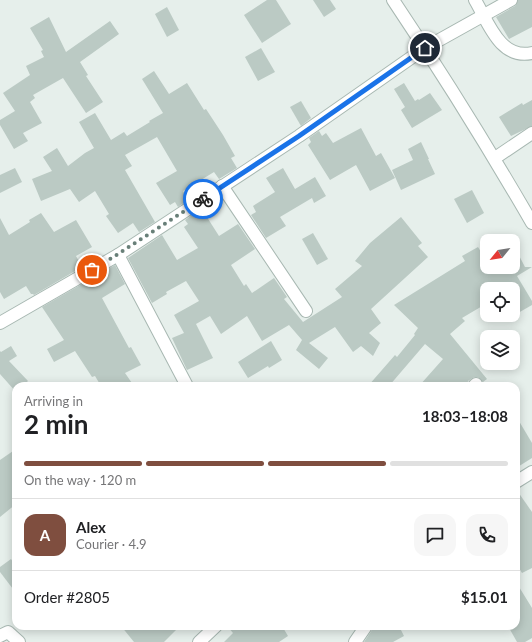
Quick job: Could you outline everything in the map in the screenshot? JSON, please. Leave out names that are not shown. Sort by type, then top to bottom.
[{"type":"street","points":[[393,0],[495,158],[532,223]]},
{"type":"street","points":[[475,0],[498,41],[508,50],[516,54],[532,53]]},
{"type":"street","points":[[0,323],[118,254],[299,136],[425,48],[511,0]]},
{"type":"street","points":[[495,158],[532,133]]},
{"type":"street","points":[[222,186],[306,311]]},
{"type":"street","points":[[118,254],[186,382]]},
{"type":"street","points":[[520,480],[532,472]]},
{"type":"street","points":[[200,642],[212,630]]},
{"type":"street","points":[[355,642],[363,630]]},
{"type":"street","points":[[0,636],[8,632],[20,642]]},
{"type":"building","points":[[267,0],[276,0],[291,24],[262,43],[244,15]]},
{"type":"building","points":[[313,0],[330,0],[336,9],[324,17]]},
{"type":"building","points":[[518,0],[532,0],[532,27],[509,39],[496,17],[515,6]]},
{"type":"building","points":[[167,7],[179,30],[167,37],[155,14]]},
{"type":"building","points":[[49,17],[66,52],[110,21],[119,34],[80,62],[88,75],[86,76],[103,102],[86,113],[63,78],[33,95],[35,98],[30,102],[42,123],[23,133],[28,141],[14,149],[0,125],[0,120],[15,111],[3,93],[30,75],[26,66],[44,57],[41,51],[43,50],[30,28]]},
{"type":"building","points":[[261,48],[275,72],[258,81],[245,57]]},
{"type":"building","points":[[154,71],[169,94],[187,83],[204,110],[206,109],[223,135],[235,156],[231,158],[237,168],[219,179],[214,172],[183,191],[188,200],[178,207],[175,202],[170,205],[156,183],[177,171],[157,137],[125,155],[132,166],[125,170],[155,222],[139,232],[133,223],[118,233],[106,216],[109,214],[95,191],[79,202],[70,189],[41,201],[32,179],[52,171],[43,157],[57,148],[68,166],[94,148],[79,122],[95,113],[111,140],[124,132],[127,136],[163,113],[142,79]]},
{"type":"building","points":[[404,83],[415,101],[430,93],[442,110],[412,128],[401,110],[405,107],[394,89]]},
{"type":"building","points":[[532,100],[532,126],[511,136],[499,117],[522,103],[523,105]]},
{"type":"building","points":[[301,101],[311,118],[301,126],[290,107]]},
{"type":"building","points":[[361,128],[376,156],[381,153],[395,178],[370,191],[356,165],[330,180],[308,145],[311,142],[309,138],[319,131],[322,136],[326,133],[333,143]]},
{"type":"building","points":[[421,142],[435,174],[401,190],[392,170],[413,160],[408,149]]},
{"type":"building","points":[[15,168],[22,182],[0,193],[0,175]]},
{"type":"building","points":[[283,168],[295,189],[315,177],[326,196],[314,203],[312,198],[280,217],[286,226],[266,238],[251,215],[256,212],[253,206],[275,192],[266,178]]},
{"type":"building","points":[[472,190],[484,213],[467,223],[454,199]]},
{"type":"building","points":[[41,213],[54,232],[76,220],[92,247],[76,256],[82,267],[34,295],[31,294],[26,286],[4,299],[0,292],[0,218],[9,235]]},
{"type":"building","points":[[195,213],[198,218],[205,214],[219,236],[238,224],[255,249],[231,265],[244,286],[246,284],[252,293],[274,278],[287,297],[284,299],[303,322],[342,297],[335,289],[362,266],[355,261],[370,243],[401,217],[422,243],[418,246],[428,257],[371,309],[381,323],[369,333],[380,343],[373,356],[361,346],[353,352],[335,327],[309,343],[328,358],[319,369],[296,350],[302,340],[289,325],[262,341],[247,316],[221,334],[210,316],[196,324],[213,358],[187,370],[172,338],[184,333],[174,315],[199,301],[186,281],[166,292],[167,294],[152,303],[128,258],[162,235],[177,260],[198,248],[184,227],[188,224],[185,220]]},
{"type":"building","points":[[313,233],[328,259],[317,265],[302,239]]},
{"type":"building","points":[[478,247],[480,250],[480,274],[520,274],[520,257],[525,267],[532,267],[517,276],[532,301],[532,305],[520,312],[520,282],[480,282],[480,307],[462,318],[465,321],[450,334],[487,379],[483,382],[478,377],[474,377],[468,382],[423,382],[443,359],[425,344],[392,382],[371,382],[395,355],[397,357],[415,335],[414,334],[418,328],[394,305],[465,261],[462,256]]},
{"type":"building","points":[[115,265],[125,284],[102,298],[129,348],[131,347],[141,365],[125,373],[131,382],[99,382],[95,376],[92,377],[75,351],[54,362],[47,349],[64,340],[42,307]]},
{"type":"building","points":[[271,341],[282,360],[269,368],[268,366],[248,378],[238,362]]},
{"type":"building","points":[[11,346],[17,356],[9,361],[28,381],[27,382],[12,382],[12,388],[0,374],[0,351],[1,352]]},
{"type":"building","points":[[520,423],[532,443],[532,458],[520,466]]},
{"type":"building","points":[[12,452],[12,507],[0,517],[0,460]]},
{"type":"building","points":[[520,495],[532,512],[532,568],[522,573],[520,570]]},
{"type":"building","points":[[11,559],[12,560],[12,588],[0,572],[0,567]]},
{"type":"building","points":[[520,588],[532,608],[532,638],[525,642],[517,642],[510,630],[520,630]]},
{"type":"building","points":[[124,630],[176,630],[164,642],[134,642]]},
{"type":"building","points":[[230,630],[284,630],[288,636],[279,642],[224,642],[233,633]]},
{"type":"building","points":[[372,630],[401,630],[404,636],[393,642],[364,642]]},
{"type":"way so far","points":[[92,270],[203,199]]},
{"type":"route","points":[[203,199],[299,136],[425,48]]}]
